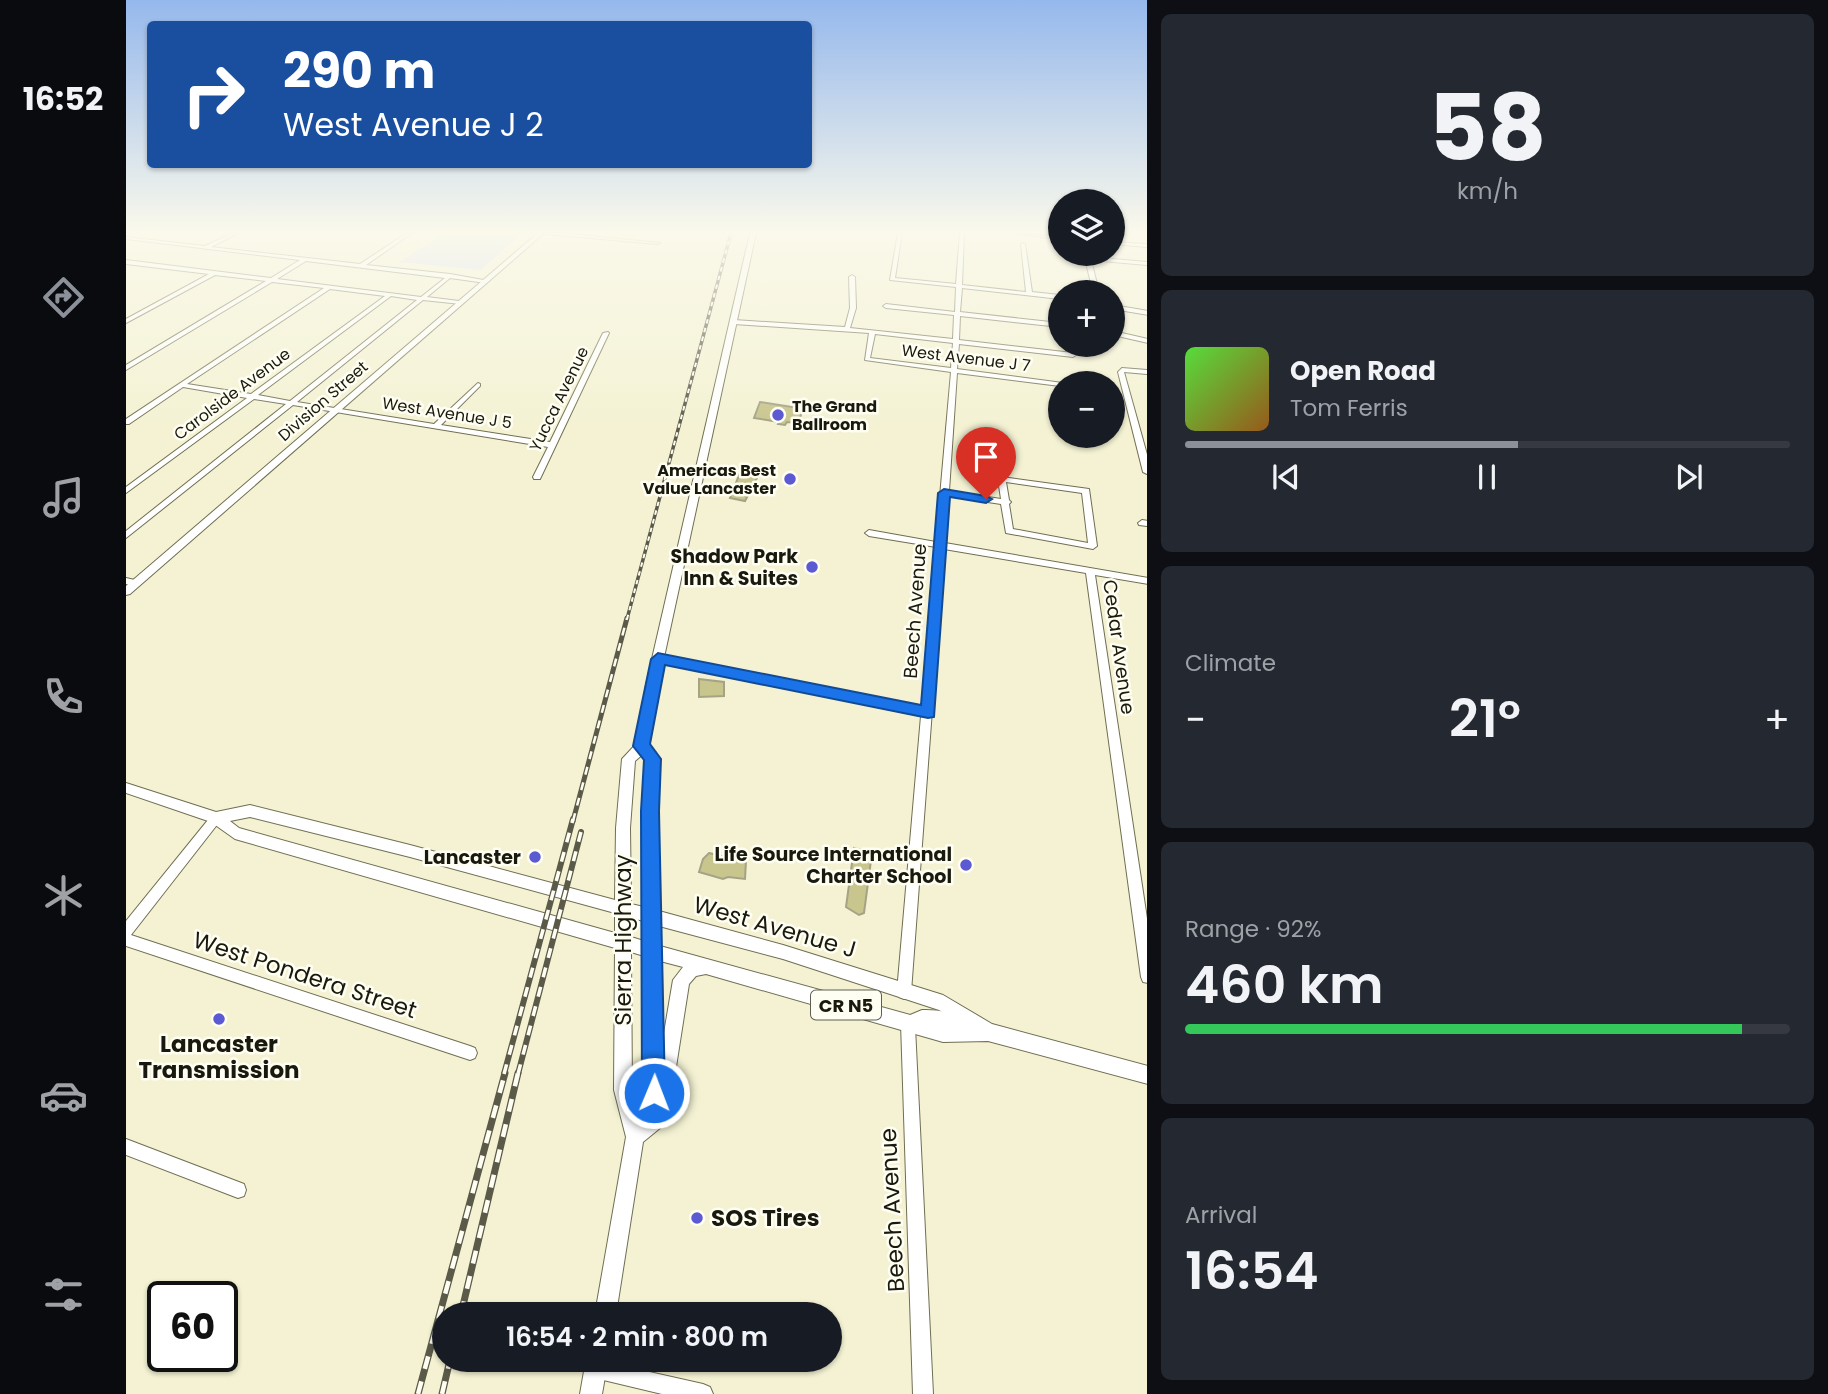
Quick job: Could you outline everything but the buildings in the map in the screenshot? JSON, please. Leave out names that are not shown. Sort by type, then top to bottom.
[{"type":"main road","name":"Division Street","points":[[126,592],[131,582],[337,410],[465,298]]},
{"type":"main road","name":"Sierra Highway","points":[[635,1137],[623,1090],[625,789],[629,759],[642,746],[658,659],[739,298]]},
{"type":"main road","name":"Sierra Highway","points":[[607,1302],[635,1137],[654,1093],[650,811],[653,759],[642,746]]},
{"type":"main road","name":"West Avenue J","points":[[126,788],[216,818],[235,833],[622,943],[943,1033],[988,1032],[1147,1075]]},
{"type":"main road","name":"West Avenue J","points":[[216,818],[250,811],[783,952],[943,1003],[988,1032]]},
{"type":"main road","points":[[635,1137],[659,1118],[681,980],[692,969],[705,966]]},
{"type":"main road","points":[[591,1394],[595,1372]]},
{"type":"street","points":[[126,321],[168,298]]},
{"type":"street","points":[[126,368],[241,298]]},
{"type":"street","points":[[126,422],[312,298]]},
{"type":"street","name":"Carolside Avenue","points":[[126,491],[385,298]]},
{"type":"street","points":[[414,298],[459,303]]},
{"type":"street","points":[[847,329],[853,308],[853,298]]},
{"type":"street","name":"Beech Avenue","points":[[904,992],[928,712],[958,298]]},
{"type":"street","points":[[126,536],[422,299]]},
{"type":"street","points":[[886,306],[1048,324]]},
{"type":"street","points":[[1125,309],[1147,313]]},
{"type":"street","points":[[734,322],[847,329],[1048,352]]},
{"type":"street","name":"West Avenue J 7","points":[[872,332],[867,359],[1048,382]]},
{"type":"street","name":"Yucca Avenue","points":[[537,477],[606,333]]},
{"type":"street","points":[[1125,336],[1147,341]]},
{"type":"street","points":[[1147,372],[1122,370],[1147,472]]},
{"type":"street","name":"West Avenue J 5","points":[[181,385],[552,445]]},
{"type":"street","points":[[436,426],[478,385]]},
{"type":"street","points":[[1002,479],[1086,491],[1093,546],[1009,531],[1007,502],[1003,497],[1002,479]]},
{"type":"street","points":[[944,493],[1007,502]]},
{"type":"street","points":[[869,533],[1147,581]]},
{"type":"street","name":"Cedar Avenue","points":[[1090,572],[1147,977]]},
{"type":"street","points":[[658,659],[928,712]]},
{"type":"street","points":[[126,931],[216,818]]},
{"type":"street","name":"West Pondera Street","points":[[126,940],[470,1053]]},
{"type":"street","name":"Beech Avenue","points":[[908,1023],[923,1394]]},
{"type":"street","points":[[126,1147],[238,1190]]},
{"type":"street","points":[[625,1372],[704,1394]]},
{"type":"railway","points":[[627,619],[713,298]]},
{"type":"railway","points":[[573,821],[627,618]]},
{"type":"railway","points":[[504,1074],[573,819]]},
{"type":"railway","points":[[518,1074],[581,832]]},
{"type":"railway","points":[[418,1394],[505,1073]]},
{"type":"railway","points":[[464,1302],[518,1073]]},
{"type":"railway","points":[[442,1394],[447,1372]]},
{"type":"place","name":"The Grand Ballroom","points":[[778,415]]},
{"type":"place","name":"Americas Best Value Lancaster","points":[[790,479]]},
{"type":"place","name":"Shadow Park Inn & Suites","points":[[812,567]]},
{"type":"place","name":"Lancaster","points":[[535,857]]},
{"type":"place","name":"Life Source International Charter School","points":[[966,865]]},
{"type":"place","name":"Lancaster Transmission","points":[[219,1019]]},
{"type":"place","name":"SOS Tires","points":[[697,1218]]},
{"type":"route","points":[[654,1093],[650,811],[653,759],[642,746],[658,659],[928,712],[944,493],[986,499]]}]
